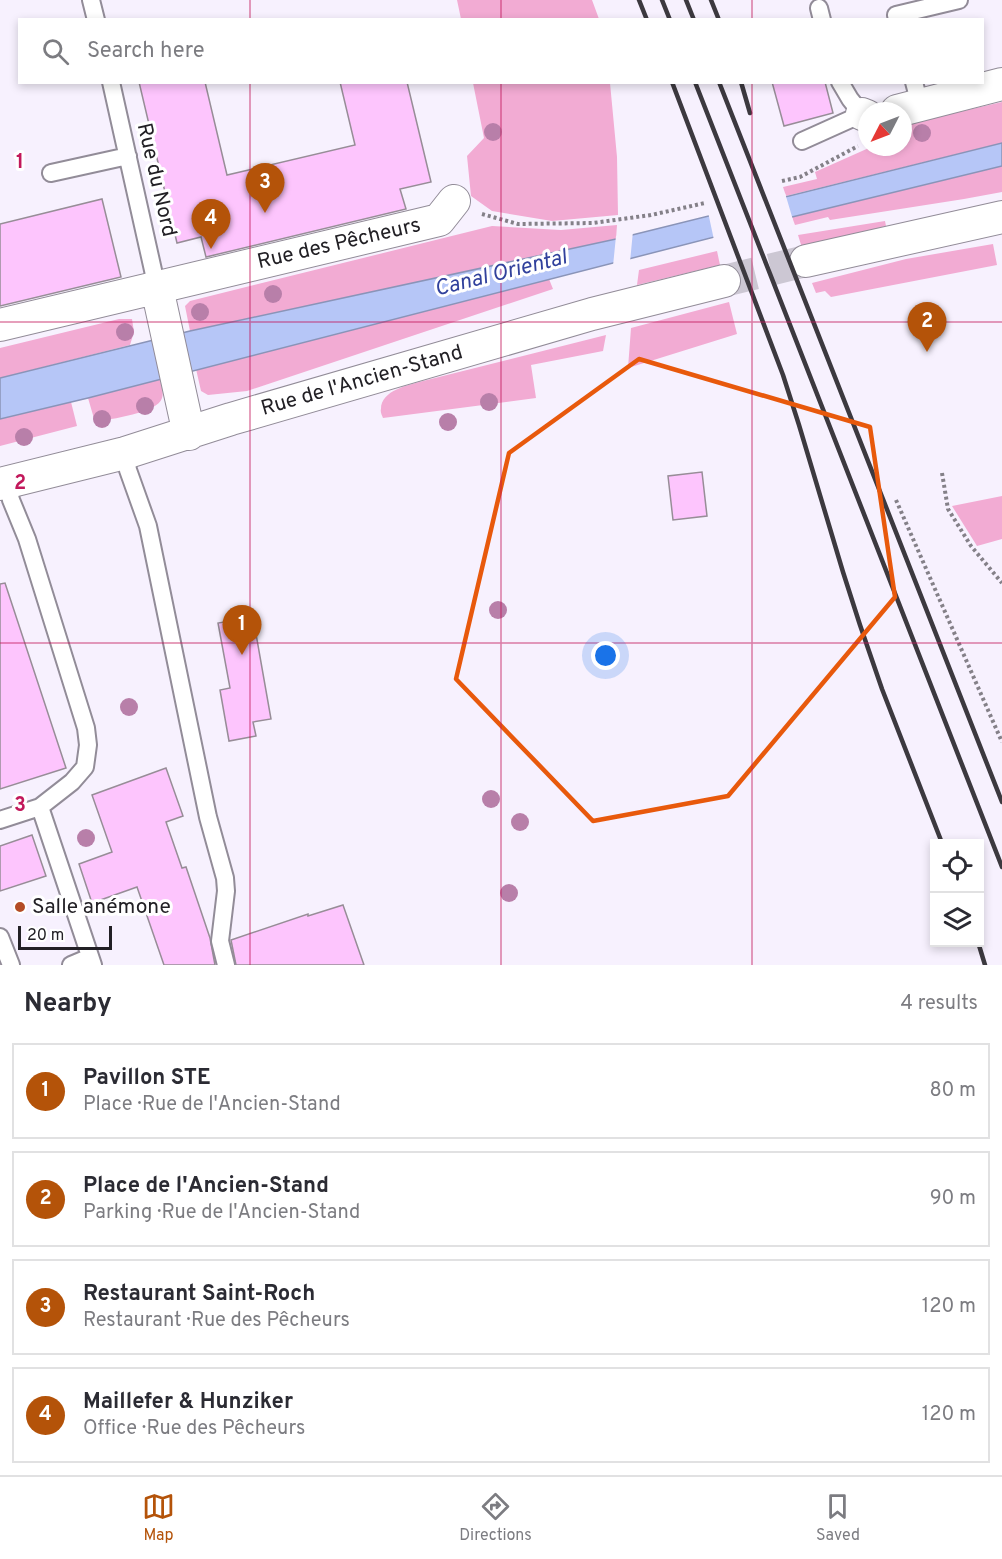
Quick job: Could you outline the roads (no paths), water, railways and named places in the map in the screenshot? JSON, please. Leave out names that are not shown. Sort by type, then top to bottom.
[{"type":"street","points":[[910,100],[1002,84]]},
{"type":"street","name":"Rue des Pêcheurs","points":[[0,325],[160,301],[439,220],[454,201]]},
{"type":"street","points":[[806,261],[1002,217]]},
{"type":"street","name":"Rue de l'Ancien-Stand","points":[[3,483],[125,453],[231,419],[592,314],[724,281]]},
{"type":"street","points":[[160,301],[189,434]]},
{"type":"lane","points":[[92,0],[96,18]]},
{"type":"lane","points":[[897,18],[896,15],[959,0]]},
{"type":"lane","name":"Rue du Nord","points":[[111,84],[160,301]]},
{"type":"lane","points":[[841,84],[858,112]]},
{"type":"lane","points":[[802,141],[858,126]]},
{"type":"lane","points":[[51,173],[128,156]]},
{"type":"lane","points":[[125,453],[148,526],[208,817],[225,878],[226,891],[220,941],[226,965]]},
{"type":"lane","points":[[0,820],[40,807],[72,782],[85,767],[88,746],[86,728],[27,539],[3,483]]},
{"type":"lane","points":[[40,807],[91,961],[71,965]]},
{"type":"lane","points":[[0,937],[10,965]]},
{"type":"water","name":"Canal Oriental","points":[[1002,143],[1002,166],[792,217],[0,419],[0,378],[190,331],[616,239]]},
{"type":"tunnel","points":[[724,281],[806,261]]},
{"type":"railway","points":[[639,0],[646,18]]},
{"type":"railway","points":[[662,0],[669,18]]},
{"type":"railway","points":[[686,0],[693,18]]},
{"type":"railway","points":[[711,0],[718,18]]},
{"type":"railway","points":[[673,84],[783,375],[860,625],[882,689],[940,839]]},
{"type":"railway","points":[[696,84],[1002,867]]},
{"type":"railway","points":[[720,84],[1002,802]]},
{"type":"railway","points":[[742,84],[750,113]]},
{"type":"railway","points":[[980,947],[985,965]]},
{"type":"place","name":"Restaurant Saint-Roch","points":[[265,213]]},
{"type":"place","name":"Maillefer & Hunziker","points":[[211,249]]},
{"type":"place","name":"Place de l'Ancien-Stand","points":[[927,352]]},
{"type":"place","name":"Pavillon STE","points":[[242,655]]},
{"type":"place","name":"Salle anémone","points":[[20,907]]}]
